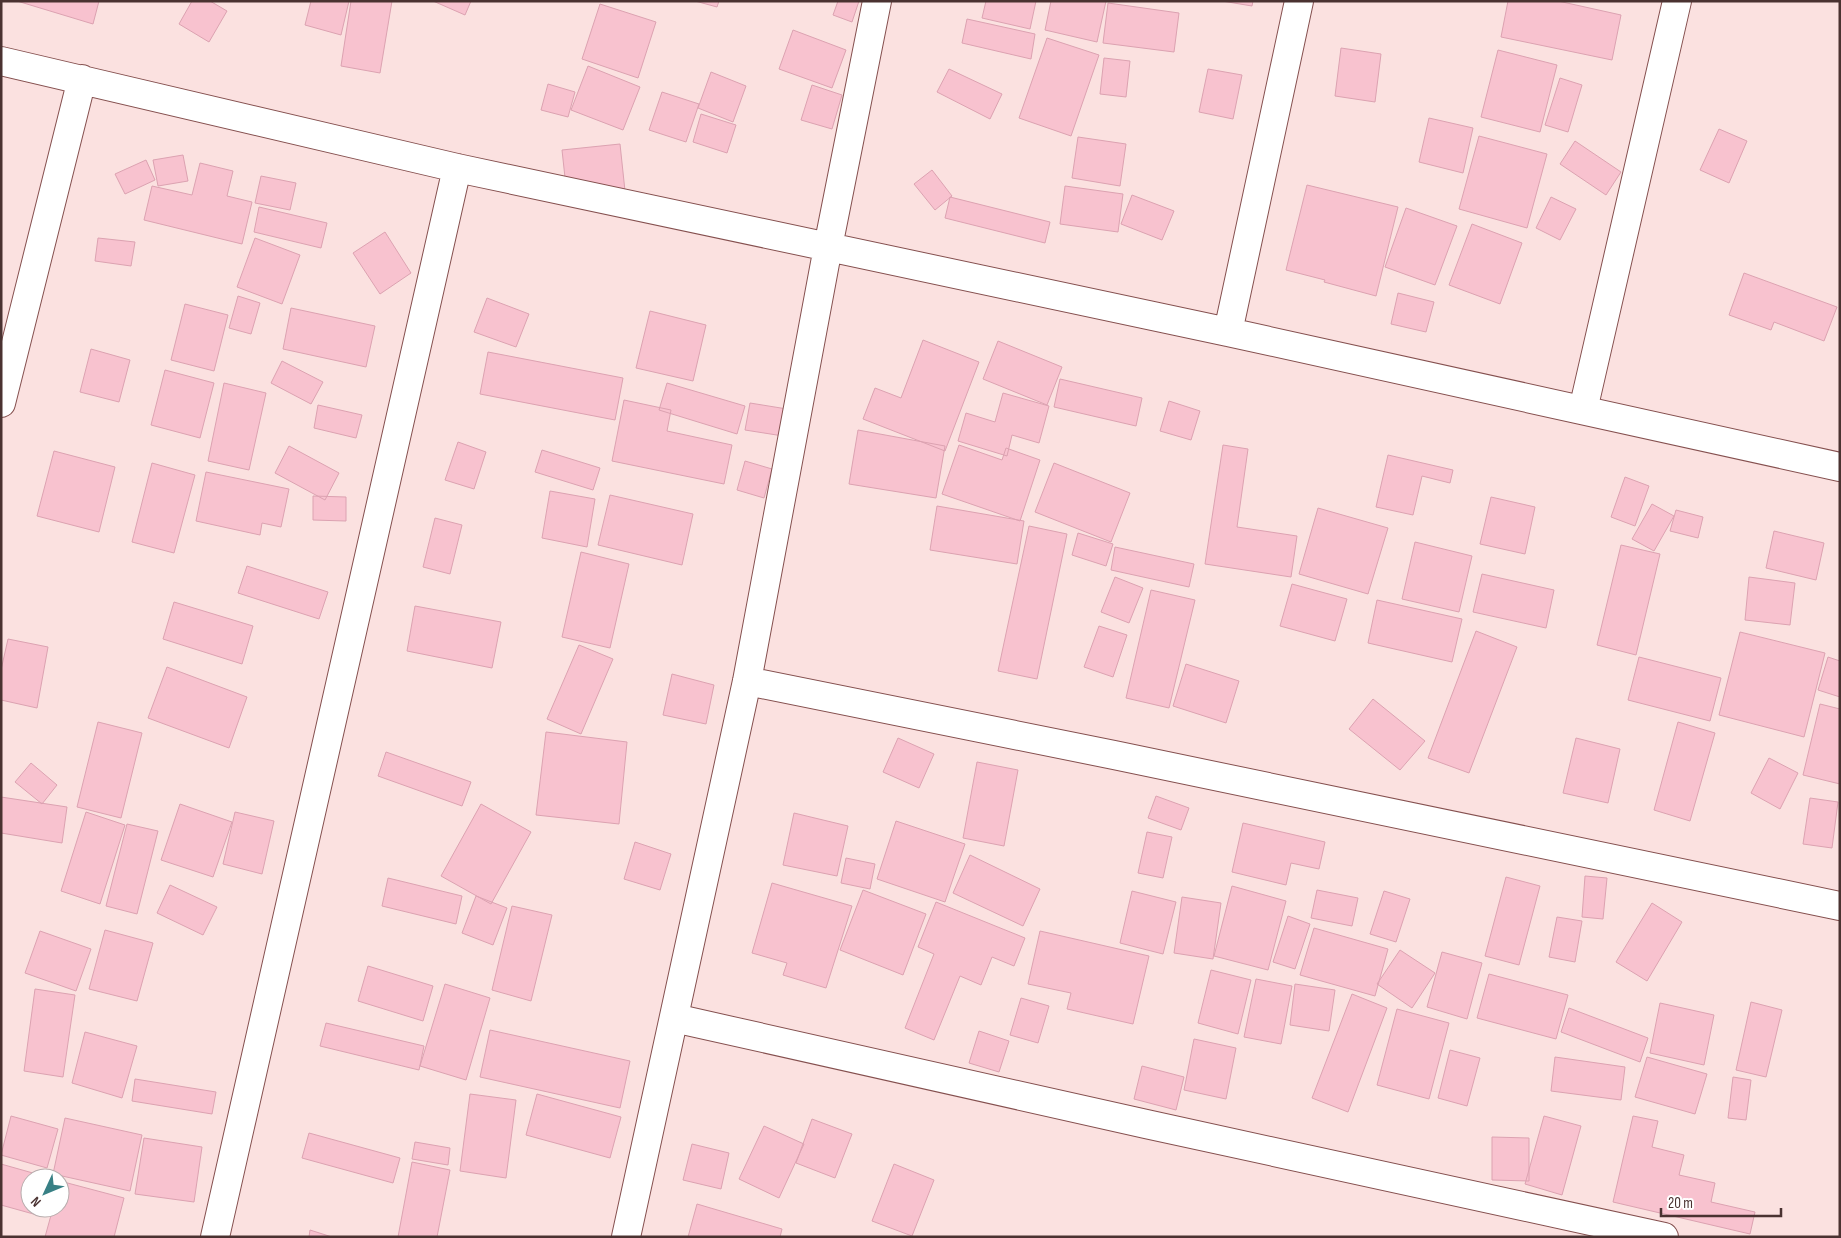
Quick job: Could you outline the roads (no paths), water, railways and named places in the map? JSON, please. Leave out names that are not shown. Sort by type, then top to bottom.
[{"type":"street","points":[[626,1237],[747,681],[876,1]]},
{"type":"street","points":[[1228,332],[1298,1]]},
{"type":"street","points":[[1583,410],[1676,1]]},
{"type":"street","points":[[1,61],[457,168],[1228,332],[1840,467]]},
{"type":"street","points":[[1,403],[82,79]]},
{"type":"street","points":[[215,1237],[457,168]]},
{"type":"street","points":[[747,681],[1840,906]]},
{"type":"street","points":[[674,1018],[1136,1122],[1664,1237]]}]
